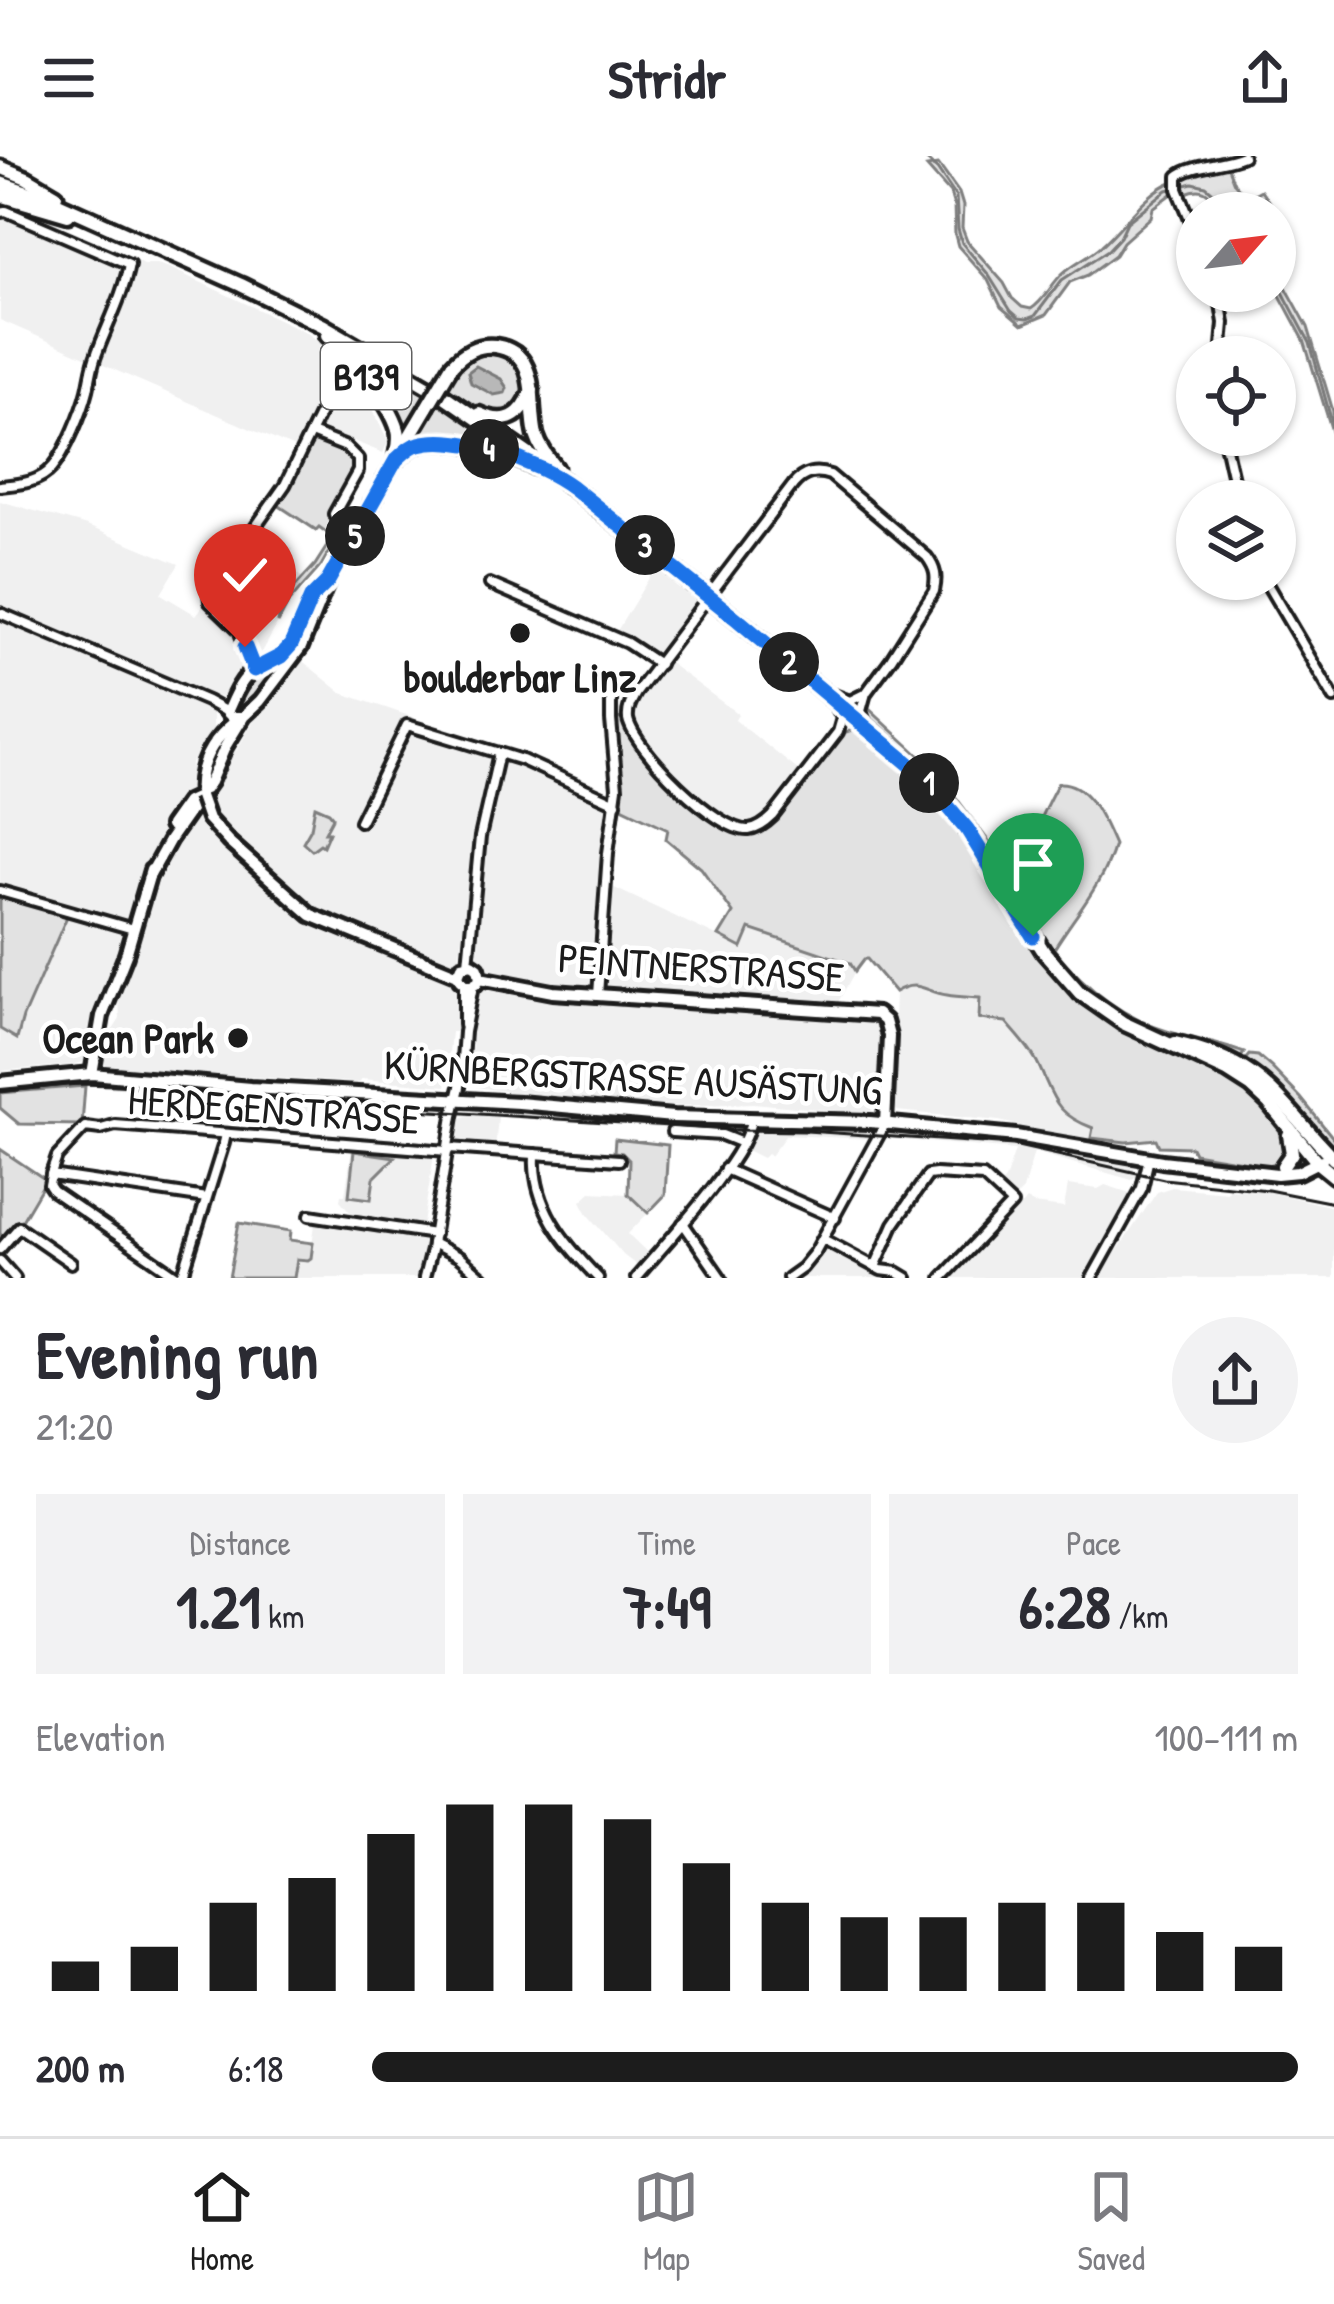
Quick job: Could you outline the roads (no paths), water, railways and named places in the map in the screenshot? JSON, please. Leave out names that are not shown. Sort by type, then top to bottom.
[{"type":"main road","points":[[0,167],[27,178],[92,219]]},
{"type":"main road","name":"B139","points":[[0,183],[22,188],[298,312],[490,418],[503,421],[521,412],[532,389]]},
{"type":"main road","points":[[0,195],[134,237]]},
{"type":"main road","name":"B139","points":[[298,312],[342,347],[366,376],[399,432],[396,460]]},
{"type":"main road","name":"B139","points":[[396,460],[452,365],[473,348],[498,347],[513,353],[530,374],[538,440],[568,484]]},
{"type":"main road","name":"B139","points":[[443,395],[568,484],[920,773],[980,848],[1033,936],[1066,979],[1108,1014],[1240,1078],[1323,1157]]},
{"type":"main road","name":"B139","points":[[396,460],[422,443],[469,446],[516,458],[568,484]]},
{"type":"main road","name":"B139","points":[[1155,1038],[1215,1054],[1274,1090],[1334,1176]]},
{"type":"main road","points":[[1283,1166],[1291,1158],[1292,1146],[1285,1123]]},
{"type":"street","points":[[1179,192],[1179,174],[1186,170],[1243,156]]},
{"type":"street","points":[[0,212],[129,264],[124,290],[96,355],[88,393],[55,465],[32,482],[0,486]]},
{"type":"street","points":[[277,678],[274,670],[260,667],[239,630],[210,602],[209,592],[285,485],[335,382]]},
{"type":"street","points":[[311,433],[346,447],[358,459],[358,471],[334,514],[340,530],[354,538]]},
{"type":"street","points":[[92,1074],[99,1030],[164,836],[190,799],[200,796],[203,763],[223,730],[302,647],[328,581],[396,460]]},
{"type":"street","points":[[827,693],[841,715],[838,732],[773,816],[753,830],[735,828],[688,795],[641,743],[628,718],[630,703],[726,573],[798,478],[814,472],[830,475],[927,557],[935,570],[934,591],[866,693],[861,711],[867,726]]},
{"type":"street","points":[[151,869],[210,782],[234,715],[233,698],[246,678],[291,645],[311,598],[328,581]]},
{"type":"street","points":[[490,584],[627,643],[659,664]]},
{"type":"street","points":[[1276,600],[1334,698]]},
{"type":"street","points":[[0,614],[234,715]]},
{"type":"street","points":[[598,995],[616,803],[611,683]]},
{"type":"street","points":[[827,693],[846,700],[866,693]]},
{"type":"street","points":[[207,700],[233,698]]},
{"type":"street","points":[[359,821],[407,724],[522,760],[616,803]]},
{"type":"street","points":[[838,732],[854,726],[880,737]]},
{"type":"street","points":[[468,964],[480,837],[499,753]]},
{"type":"street","name":"PEINTNERSTRASSE","points":[[200,796],[212,825],[300,907],[469,981],[877,1014],[889,1031],[885,1124]]},
{"type":"street","points":[[0,891],[134,929]]},
{"type":"street","points":[[424,1278],[458,1101],[469,981],[478,968],[468,964],[460,968],[469,981]]},
{"type":"street","name":"KÜRNBERGSTRASSE AUSÄSTUNG","points":[[1,1080],[92,1074],[610,1113],[885,1124],[1016,1136],[1261,1172]]},
{"type":"street","points":[[716,1118],[741,1126],[742,1144]]},
{"type":"street","points":[[637,1278],[725,1169],[749,1134],[751,1119]]},
{"type":"street","points":[[788,1278],[809,1260],[823,1238],[885,1124]]},
{"type":"street","name":"HERDEGENSTRASSE","points":[[50,1180],[57,1157],[85,1127],[115,1125],[619,1160]]},
{"type":"street","points":[[672,1132],[722,1135],[742,1144]]},
{"type":"street","points":[[206,1198],[50,1180],[53,1191],[180,1278],[206,1198],[226,1134]]},
{"type":"street","points":[[535,1154],[535,1180],[547,1214],[598,1278]]},
{"type":"street","points":[[1261,1172],[1323,1157]]},
{"type":"street","points":[[1261,1172],[1290,1174],[1323,1157]]},
{"type":"street","points":[[1092,1278],[1142,1188],[1148,1158]]},
{"type":"street","points":[[725,1169],[835,1218]]},
{"type":"street","points":[[875,1267],[894,1225],[928,1175],[988,1179],[1012,1204],[942,1278]]},
{"type":"street","points":[[310,1215],[433,1239],[483,1278]]},
{"type":"street","points":[[683,1222],[721,1278]]},
{"type":"street","points":[[0,1250],[19,1227],[71,1263]]},
{"type":"street","points":[[823,1238],[875,1267],[904,1276]]},
{"type":"street","points":[[0,1261],[15,1278]]},
{"type":"waterway","points":[[922,156],[956,197],[962,243],[1011,311],[1027,319],[1035,316],[1062,280],[1108,250],[1127,222],[1167,190],[1193,183],[1213,192]]},
{"type":"waterway","points":[[1294,312],[1310,343],[1334,430]]},
{"type":"tram line","points":[[0,1092],[73,1084],[120,1085],[240,1099],[1013,1145],[1164,1179],[1268,1190],[1334,1203]]},
{"type":"place","name":"boulderbar Linz","points":[[520,633]]},
{"type":"place","name":"Ocean Park","points":[[238,1038]]}]
